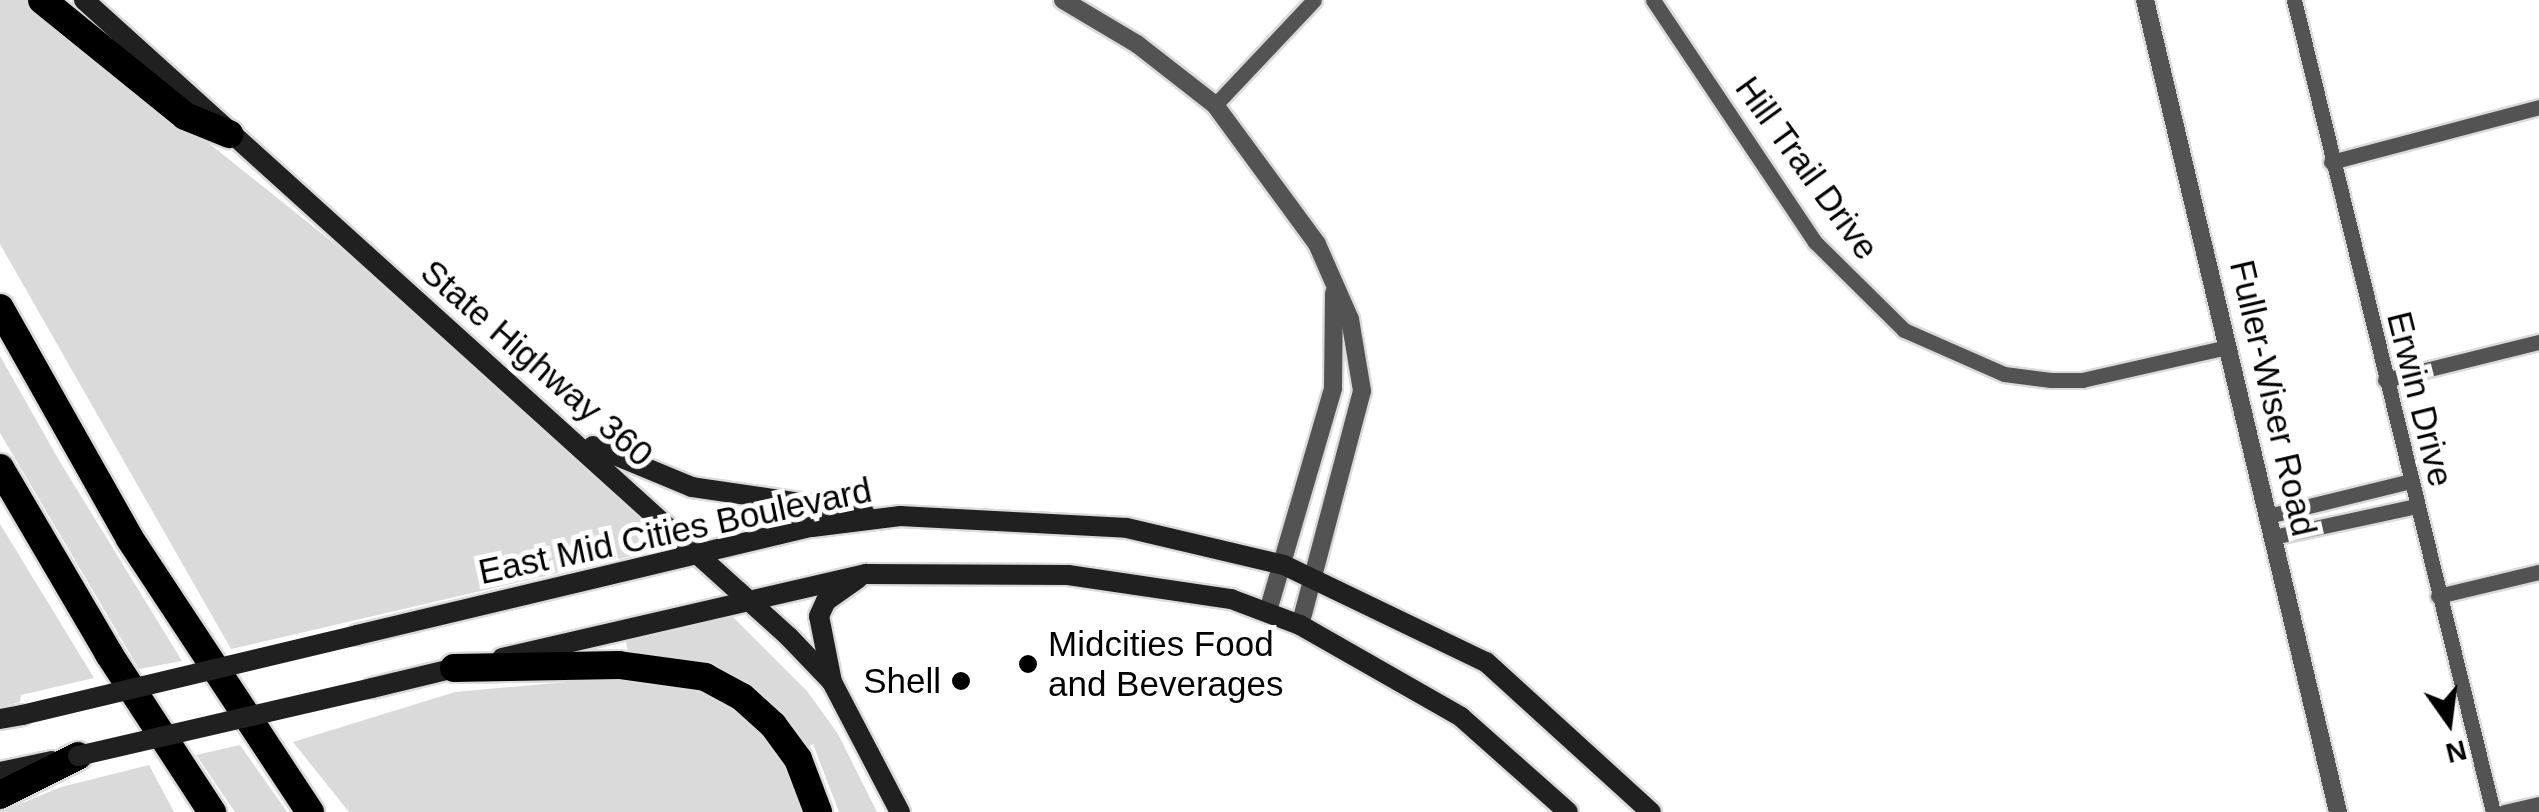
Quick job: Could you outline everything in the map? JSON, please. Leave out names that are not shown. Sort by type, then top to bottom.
[{"type":"highway","points":[[42,0],[184,116],[229,134]]},
{"type":"highway","points":[[0,308],[130,540],[267,754],[310,812]]},
{"type":"highway","points":[[0,468],[170,752],[212,812]]},
{"type":"highway","points":[[454,668],[619,665],[705,678],[742,697],[773,725],[798,759],[818,812]]},
{"type":"highway","points":[[170,752],[193,812]]},
{"type":"highway","points":[[267,754],[326,812]]},
{"type":"highway","points":[[0,795],[78,756]]},
{"type":"main road","name":"State Highway 360","points":[[84,0],[229,134],[579,440],[748,598],[832,682],[900,812]]},
{"type":"main road","points":[[579,440],[692,488],[900,516]]},
{"type":"main road","name":"East Mid Cities Boulevard","points":[[0,720],[702,553],[900,516],[1126,528],[1284,565],[1486,662],[1650,812]]},
{"type":"main road","points":[[832,682],[819,616],[826,601],[866,574]]},
{"type":"main road","points":[[0,772],[866,574],[1068,575],[1192,594],[1268,611],[1300,625],[1461,718],[1568,812]]},
{"type":"street","points":[[1064,0],[1138,44],[1215,105],[1316,244],[1334,294],[1350,319],[1362,390],[1316,578],[1300,625]]},
{"type":"street","points":[[1215,105],[1314,0]]},
{"type":"street","name":"Hill Trail Drive","points":[[1653,0],[1815,242],[1904,330],[2004,374],[2051,380],[2082,380],[2227,347]]},
{"type":"street","name":"Fuller-Wiser Road","points":[[2145,0],[2338,812]]},
{"type":"street","name":"Erwin Drive","points":[[2294,0],[2492,812]]},
{"type":"street","points":[[2331,162],[2539,107]]},
{"type":"street","points":[[1268,611],[1332,388],[1334,294]]},
{"type":"street","points":[[2385,380],[2539,342]]},
{"type":"street","points":[[2268,516],[2410,481]]},
{"type":"street","points":[[2272,538],[2416,506]]},
{"type":"street","points":[[2438,596],[2539,572]]},
{"type":"street","points":[[2504,812],[2539,804]]},
{"type":"shaded area","points":[[0,0],[30,0],[341,249],[671,547],[231,649],[0,244]]},
{"type":"shaded area","points":[[0,356],[182,661],[139,669],[0,433]]},
{"type":"shaded area","points":[[0,524],[94,678],[21,695],[20,702],[0,707]]},
{"type":"shaded area","points":[[731,615],[807,691],[838,734],[877,812],[839,812],[813,744],[806,748],[680,660],[629,656],[625,638]]},
{"type":"shaded area","points":[[634,676],[700,687],[741,711],[777,744],[808,812],[349,812],[293,742],[455,692]]},
{"type":"shaded area","points":[[240,745],[287,812],[235,812],[196,755]]},
{"type":"shaded area","points":[[149,765],[174,812],[0,812],[61,787]]},
{"type":"place","name":"Midcities Food and Beverages","points":[[1028,664]]},
{"type":"place","name":"Shell","points":[[961,681]]}]
